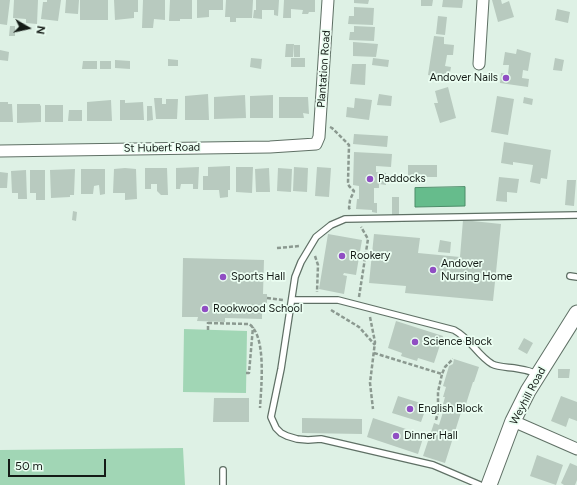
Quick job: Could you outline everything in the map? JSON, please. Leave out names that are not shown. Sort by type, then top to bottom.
[{"type":"main road","name":"Weyhill Road","points":[[489,485],[514,421],[528,391],[577,313]]},
{"type":"street","name":"Plantation Road","points":[[319,137],[328,0]]},
{"type":"street","points":[[479,64],[483,0]]},
{"type":"street","name":"St Hubert Road","points":[[0,151],[292,146],[313,145],[318,141],[319,137]]},
{"type":"street","points":[[514,421],[577,449]]},
{"type":"lane","points":[[480,485],[433,465],[321,439],[297,439],[281,433],[276,428],[272,417],[295,277],[308,249],[316,237],[331,225],[345,219],[577,215]]},
{"type":"lane","points":[[570,276],[577,277]]},
{"type":"lane","points":[[292,300],[338,300],[454,330],[467,338],[490,363],[496,366],[529,370],[538,375]]},
{"type":"lane","points":[[223,470],[223,485]]},
{"type":"path","points":[[320,126],[332,128],[349,145],[348,182],[349,186],[354,191],[350,200],[350,208],[368,239],[358,305]]},
{"type":"path","points":[[277,248],[304,246],[308,249],[316,257],[318,264],[316,291],[322,296],[326,309],[330,309],[359,327],[375,345]]},
{"type":"path","points":[[267,298],[292,300]]},
{"type":"path","points":[[366,307],[373,328],[375,345],[370,383],[373,409]]},
{"type":"path","points":[[208,330],[208,322],[249,324],[253,327],[258,335],[260,346],[262,377],[260,408]]},
{"type":"path","points":[[246,372],[249,372],[253,327]]},
{"type":"path","points":[[374,353],[442,374]]},
{"type":"path","points":[[408,364],[409,358]]},
{"type":"path","points":[[436,420],[438,412],[438,392],[442,374],[453,359]]},
{"type":"shaded area","points":[[465,187],[465,206],[415,207],[415,188]]},
{"type":"shaded area","points":[[184,329],[247,331],[246,393],[183,392]]},
{"type":"shaded area","points":[[183,448],[185,485],[0,485],[0,450]]},
{"type":"building","points":[[0,0],[10,0],[7,25],[0,24]]},
{"type":"building","points":[[14,0],[38,0],[37,24],[26,23],[26,19],[13,18]]},
{"type":"building","points":[[47,0],[61,0],[58,21],[41,19],[43,2],[47,2]]},
{"type":"building","points":[[66,0],[79,0],[78,14],[65,13]]},
{"type":"building","points":[[80,0],[108,0],[108,20],[80,20]]},
{"type":"building","points":[[114,0],[138,0],[138,12],[134,12],[134,18],[115,20]]},
{"type":"building","points":[[143,0],[165,0],[165,20],[154,19],[153,28],[142,28]]},
{"type":"building","points":[[170,0],[192,0],[192,19],[169,21]]},
{"type":"building","points":[[197,0],[223,0],[223,10],[209,10],[209,17],[197,18]]},
{"type":"building","points":[[226,0],[253,0],[252,18],[236,18],[236,22],[230,22],[230,17],[225,17]]},
{"type":"building","points":[[256,0],[279,0],[278,16],[274,15],[274,10],[262,10],[262,19],[253,18],[254,10],[256,10]]},
{"type":"building","points":[[284,0],[315,0],[315,12],[302,14],[303,10],[291,9],[291,18],[283,18]]},
{"type":"building","points":[[354,0],[369,0],[368,4],[354,3]]},
{"type":"building","points":[[421,0],[433,0],[432,6],[421,6]]},
{"type":"building","points":[[443,0],[463,0],[462,8],[442,7]]},
{"type":"building","points":[[492,0],[501,0],[502,4],[509,1],[514,17],[498,22]]},
{"type":"building","points":[[354,7],[374,8],[373,25],[348,24],[349,16],[354,16]]},
{"type":"building","points":[[557,9],[570,12],[568,23],[555,20]]},
{"type":"building","points":[[438,16],[447,17],[445,35],[436,34]]},
{"type":"building","points":[[10,26],[15,26],[15,36],[9,36]]},
{"type":"building","points":[[354,26],[375,27],[374,41],[349,40],[350,32],[354,32]]},
{"type":"building","points":[[434,36],[444,37],[444,44],[454,45],[453,55],[447,55],[445,66],[451,67],[449,78],[428,75]]},
{"type":"building","points":[[353,42],[378,44],[376,57],[353,56]]},
{"type":"building","points":[[286,44],[294,44],[293,57],[285,57]]},
{"type":"building","points":[[294,45],[300,45],[300,57],[294,57]]},
{"type":"building","points":[[517,49],[531,53],[528,71],[523,70],[522,78],[529,79],[528,87],[500,83],[501,73],[508,74],[509,65],[503,65],[505,52],[516,54]]},
{"type":"building","points":[[0,50],[9,52],[8,61],[0,60]]},
{"type":"building","points":[[251,58],[262,59],[261,69],[250,67]]},
{"type":"building","points":[[291,58],[305,58],[305,67],[291,67]]},
{"type":"building","points":[[373,58],[389,60],[388,67],[372,65]]},
{"type":"building","points":[[555,58],[564,60],[562,71],[553,70]]},
{"type":"building","points":[[168,59],[178,60],[178,66],[168,66]]},
{"type":"building","points":[[115,60],[130,61],[130,69],[115,68]]},
{"type":"building","points":[[83,61],[97,61],[97,69],[82,69]]},
{"type":"building","points":[[100,61],[111,61],[111,69],[100,69]]},
{"type":"building","points":[[352,64],[366,64],[365,85],[350,84]]},
{"type":"building","points":[[448,87],[456,118],[440,123],[434,103],[438,103],[435,91]]},
{"type":"building","points":[[208,94],[209,120],[185,120],[185,96]]},
{"type":"building","points":[[379,94],[392,96],[391,106],[377,105]]},
{"type":"building","points":[[245,95],[246,118],[214,119],[214,97]]},
{"type":"building","points":[[273,95],[273,118],[250,118],[250,96]]},
{"type":"building","points":[[497,96],[514,99],[508,135],[491,132]]},
{"type":"building","points":[[279,97],[308,97],[309,114],[303,113],[304,118],[279,118]]},
{"type":"building","points":[[524,97],[533,99],[532,105],[523,103]]},
{"type":"building","points":[[154,98],[162,98],[162,104],[166,104],[166,99],[178,99],[177,119],[156,119]]},
{"type":"building","points":[[355,98],[372,100],[369,120],[346,117],[347,107],[354,108]]},
{"type":"building","points":[[111,100],[112,121],[87,121],[87,102]]},
{"type":"building","points":[[120,100],[125,100],[125,103],[143,102],[144,120],[120,120]]},
{"type":"building","points":[[0,102],[8,102],[8,104],[12,104],[13,122],[0,122]]},
{"type":"building","points":[[17,104],[40,104],[41,122],[17,123]]},
{"type":"building","points":[[45,105],[63,105],[63,122],[45,122]]},
{"type":"building","points":[[147,106],[152,106],[153,120],[147,121]]},
{"type":"building","points":[[69,110],[82,110],[82,121],[68,121]]},
{"type":"building","points":[[354,134],[388,136],[387,147],[353,144]]},
{"type":"building","points":[[504,142],[551,150],[547,179],[541,178],[540,184],[530,182],[533,165],[513,162],[513,165],[501,163]]},
{"type":"building","name":"Paddocks","points":[[354,152],[392,154],[391,167],[376,166],[376,172],[386,173],[386,185],[379,184],[379,188],[374,188],[374,203],[377,203],[377,213],[372,212],[372,210],[356,209],[357,199],[359,199],[359,186],[353,185]]},
{"type":"building","points":[[408,165],[437,165],[437,177],[408,177]]},
{"type":"building","points":[[230,166],[230,190],[228,190],[228,197],[220,198],[219,190],[203,190],[203,176],[208,176],[208,167]]},
{"type":"building","points":[[199,167],[198,189],[193,189],[193,184],[181,184],[180,189],[176,189],[176,168]]},
{"type":"building","points":[[236,167],[253,167],[252,193],[236,192]]},
{"type":"building","points":[[294,167],[308,168],[307,192],[293,191]]},
{"type":"building","points":[[317,167],[331,168],[329,197],[315,196]]},
{"type":"building","points":[[145,168],[167,168],[168,195],[161,195],[157,191],[157,184],[151,184],[151,189],[145,189]]},
{"type":"building","points":[[269,168],[270,192],[256,192],[255,169]]},
{"type":"building","points":[[278,168],[292,169],[291,192],[277,191]]},
{"type":"building","points":[[75,169],[74,195],[70,195],[70,197],[51,198],[50,170]]},
{"type":"building","points":[[81,169],[105,169],[105,194],[100,195],[99,185],[94,186],[93,194],[81,194]]},
{"type":"building","points":[[114,169],[136,169],[137,199],[125,200],[125,193],[113,193]]},
{"type":"building","points":[[26,170],[27,199],[18,199],[18,193],[12,193],[11,171]]},
{"type":"building","points":[[30,170],[45,170],[45,200],[36,200],[36,193],[30,193]]},
{"type":"building","points":[[0,172],[8,173],[7,188],[0,188]]},
{"type":"building","points":[[499,177],[519,179],[517,193],[507,192],[507,202],[496,201]]},
{"type":"building","points":[[567,180],[576,180],[574,206],[565,205]]},
{"type":"building","points":[[392,197],[399,197],[399,215],[392,215]]},
{"type":"building","points":[[73,211],[77,212],[76,221],[72,220]]},
{"type":"building","name":"Andover Nursing Home","points":[[463,220],[501,224],[493,301],[405,293],[406,286],[369,283],[374,234],[420,238],[418,253],[460,257]]},
{"type":"building","name":"Rookery","points":[[328,234],[362,240],[356,275],[344,273],[343,275],[347,276],[344,294],[319,289]]},
{"type":"building","points":[[440,240],[451,242],[450,253],[438,252]]},
{"type":"building","name":"Sports Hall","points":[[183,258],[264,260],[263,294],[267,294],[267,303],[262,303],[262,319],[225,318],[225,322],[197,321],[198,317],[182,317]]},
{"type":"building","name":"Science Block","points":[[396,321],[443,336],[434,363],[418,358],[417,361],[401,356],[402,353],[388,348]]},
{"type":"building","points":[[524,338],[533,343],[527,354],[518,349]]},
{"type":"building","points":[[454,359],[479,367],[466,404],[464,403],[445,463],[423,456],[434,423],[439,425],[444,409],[442,408],[445,397],[443,397],[446,387],[443,386],[449,366],[453,364]]},
{"type":"building","points":[[558,369],[570,369],[569,378],[558,378]]},
{"type":"building","name":"English Block","points":[[398,396],[427,405],[421,422],[392,413]]},
{"type":"building","points":[[561,396],[577,402],[577,421],[569,418],[566,427],[551,421]]},
{"type":"building","points":[[214,398],[249,398],[249,422],[213,422]]},
{"type":"building","points":[[302,418],[362,419],[362,434],[302,433]]},
{"type":"building","name":"Dinner Hall","points":[[373,418],[424,435],[418,454],[367,437]]},
{"type":"building","points":[[537,455],[563,465],[556,485],[530,476]]},
{"type":"building","points":[[570,463],[577,466],[577,480],[575,485],[564,485],[561,483]]},
{"type":"place","name":"Andover Nails","points":[[506,78]]},
{"type":"place","name":"Paddocks","points":[[370,179]]},
{"type":"place","name":"Rookery","points":[[342,256]]},
{"type":"place","name":"Andover Nursing Home","points":[[433,270]]},
{"type":"place","name":"Sports Hall","points":[[223,277]]},
{"type":"place","name":"Rookwood School","points":[[205,309]]},
{"type":"place","name":"Science Block","points":[[415,342]]},
{"type":"place","name":"English Block","points":[[410,409]]},
{"type":"place","name":"Dinner Hall","points":[[396,436]]}]
